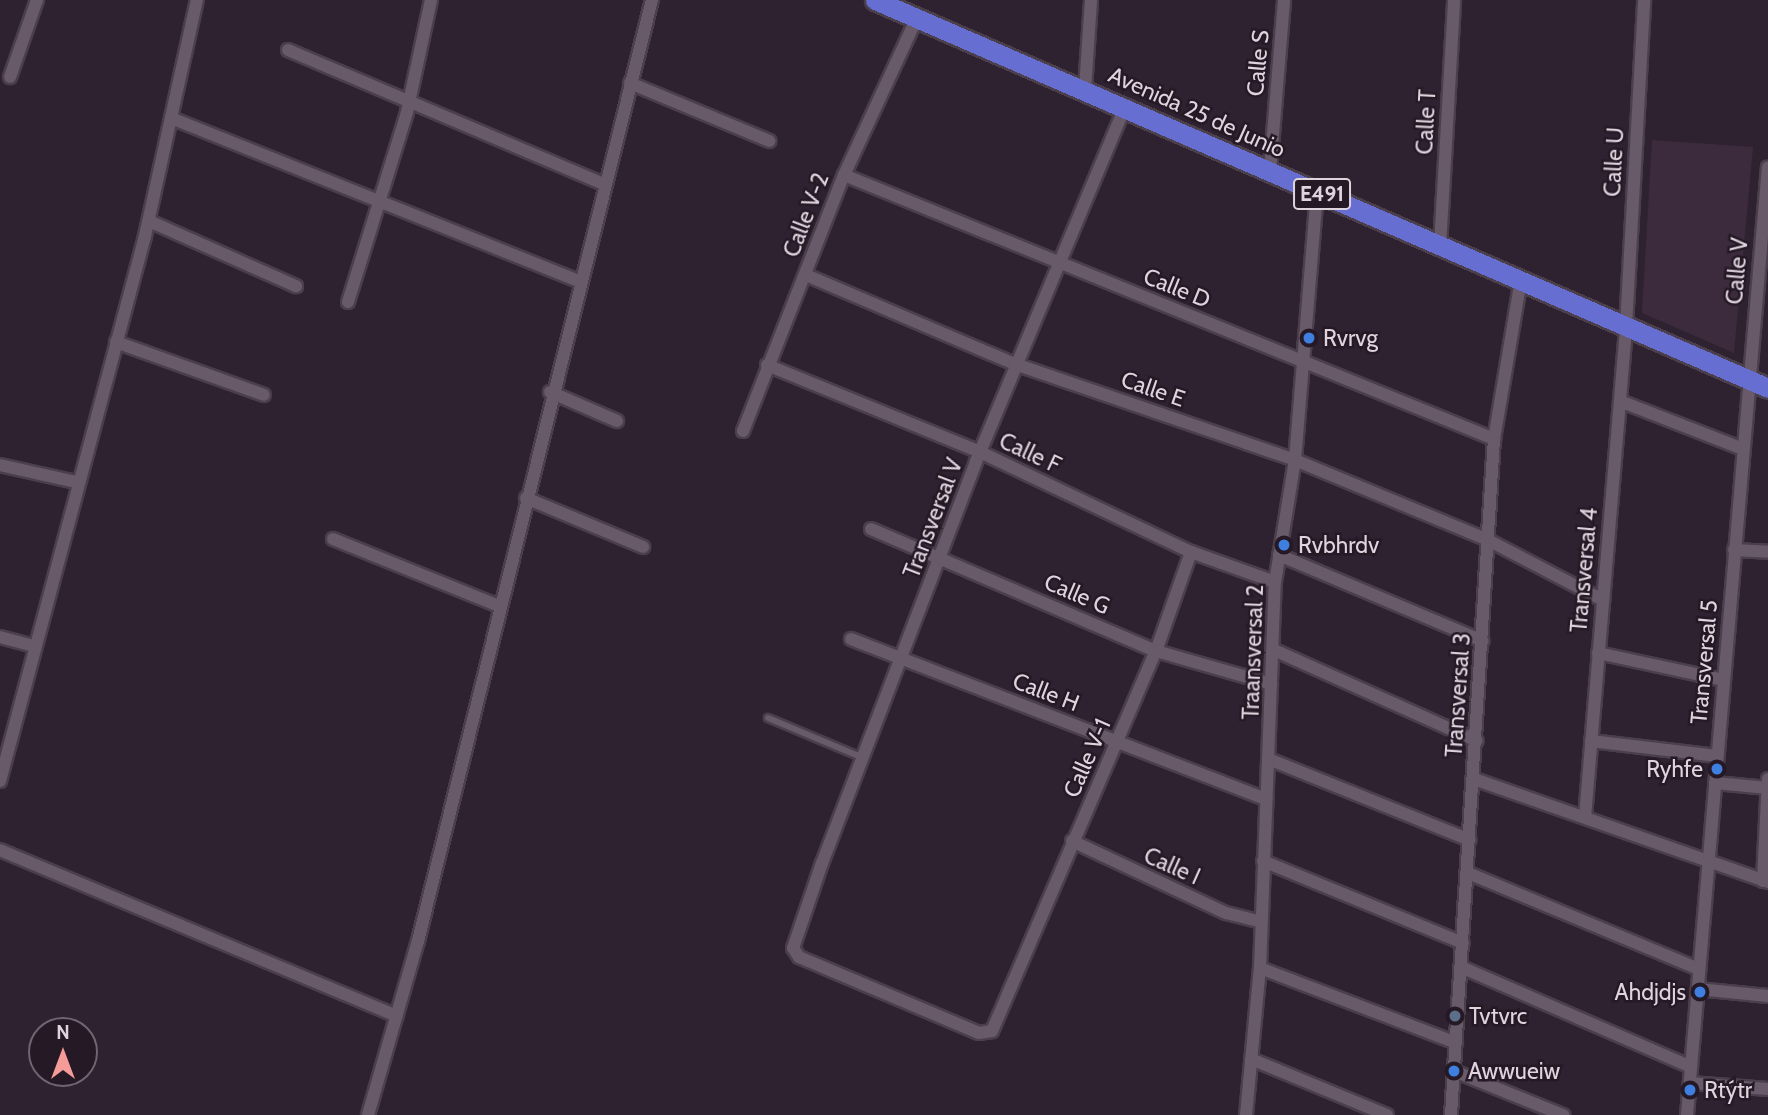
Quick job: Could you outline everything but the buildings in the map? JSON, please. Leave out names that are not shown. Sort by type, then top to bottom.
[{"type":"highway","name":"Avenida 25 de Junio","points":[[874,0],[1085,89],[1768,388]]},
{"type":"street","points":[[10,76],[37,0]]},
{"type":"street","points":[[1,772],[76,482],[149,221],[197,0]]},
{"type":"street","points":[[348,302],[409,100],[431,0]]},
{"type":"street","points":[[368,1115],[397,1016],[602,183],[652,0]]},
{"type":"street","points":[[1085,89],[1091,0]]},
{"type":"street","name":"Calle S","points":[[1270,171],[1284,0]]},
{"type":"street","name":"Calle T","points":[[1440,246],[1454,0]]},
{"type":"street","name":"Calle U","points":[[1626,326],[1644,0]]},
{"type":"street","name":"Calle V-2","points":[[743,431],[844,175],[916,18]]},
{"type":"street","points":[[288,50],[602,183]]},
{"type":"street","points":[[630,83],[769,141]]},
{"type":"street","name":"Transversal V","points":[[793,948],[863,758],[944,558],[980,452],[1125,107]]},
{"type":"street","points":[[171,118],[578,281]]},
{"type":"street","name":"Calle V","points":[[1749,379],[1768,167]]},
{"type":"street","name":"Calle D","points":[[844,175],[1494,439]]},
{"type":"street","name":"Traansversal 2","points":[[1246,1115],[1260,968],[1259,921],[1271,760],[1275,582],[1295,460],[1317,192]]},
{"type":"street","points":[[149,221],[296,286]]},
{"type":"street","name":"Calle E","points":[[806,275],[1016,364],[1295,460],[1488,540],[1603,600]]},
{"type":"street","name":"Transversal 3","points":[[1451,1115],[1477,741],[1494,439],[1521,280]]},
{"type":"street","name":"Transversal 4","points":[[1585,817],[1626,326]]},
{"type":"street","points":[[116,342],[264,395]]},
{"type":"street","name":"Calle F","points":[[767,365],[980,452],[1191,552],[1275,582]]},
{"type":"street","name":"Transversal 5","points":[[1687,1115],[1749,379]]},
{"type":"street","points":[[550,392],[617,422]]},
{"type":"street","points":[[1620,401],[1743,449]]},
{"type":"street","points":[[0,465],[76,482]]},
{"type":"street","points":[[526,498],[643,547]]},
{"type":"street","name":"Calle G","points":[[871,529],[1156,651],[1272,684]]},
{"type":"street","points":[[333,540],[499,606]]},
{"type":"street","points":[[1734,550],[1768,552]]},
{"type":"street","name":"Calle V-1","points":[[793,948],[832,974],[979,1033],[998,1024],[1072,841],[1156,651],[1191,552]]},
{"type":"street","points":[[1279,555],[1483,641]]},
{"type":"street","points":[[0,637],[34,646]]},
{"type":"street","name":"Calle H","points":[[851,639],[1266,799]]},
{"type":"street","points":[[1274,650],[1477,741]]},
{"type":"street","points":[[1598,653],[1724,680]]},
{"type":"street","points":[[1591,741],[1717,756]]},
{"type":"street","points":[[1271,760],[1470,839]]},
{"type":"street","points":[[1474,779],[1585,817],[1708,864],[1766,882],[1768,779]]},
{"type":"street","points":[[1715,783],[1768,788]]},
{"type":"street","name":"Calle I","points":[[1072,841],[1226,913],[1259,921]]},
{"type":"street","points":[[0,850],[397,1016]]},
{"type":"street","points":[[1263,861],[1463,943]]},
{"type":"street","points":[[1468,873],[1699,969]]},
{"type":"street","points":[[1461,967],[1691,1067]]},
{"type":"street","points":[[1260,968],[1456,1043]]},
{"type":"street","points":[[1698,989],[1768,996]]},
{"type":"street","points":[[1251,1059],[1387,1115]]},
{"type":"street","points":[[1454,1071],[1563,1115]]},
{"type":"street","points":[[1689,1083],[1768,1089]]},
{"type":"lane","points":[[768,718],[863,758]]},
{"type":"shaded area","points":[[1652,140],[1753,147],[1734,353],[1642,313]]},
{"type":"place","name":"Rvrvg","points":[[1309,338]]},
{"type":"place","name":"Rvbhrdv","points":[[1284,545]]},
{"type":"place","name":"Ryhfe","points":[[1717,769]]},
{"type":"place","name":"Ahdjdjs","points":[[1700,992]]},
{"type":"place","name":"Tvtvrc","points":[[1455,1016]]},
{"type":"place","name":"Awwueiw","points":[[1454,1071]]},
{"type":"place","name":"Rtýtr","points":[[1690,1090]]}]
